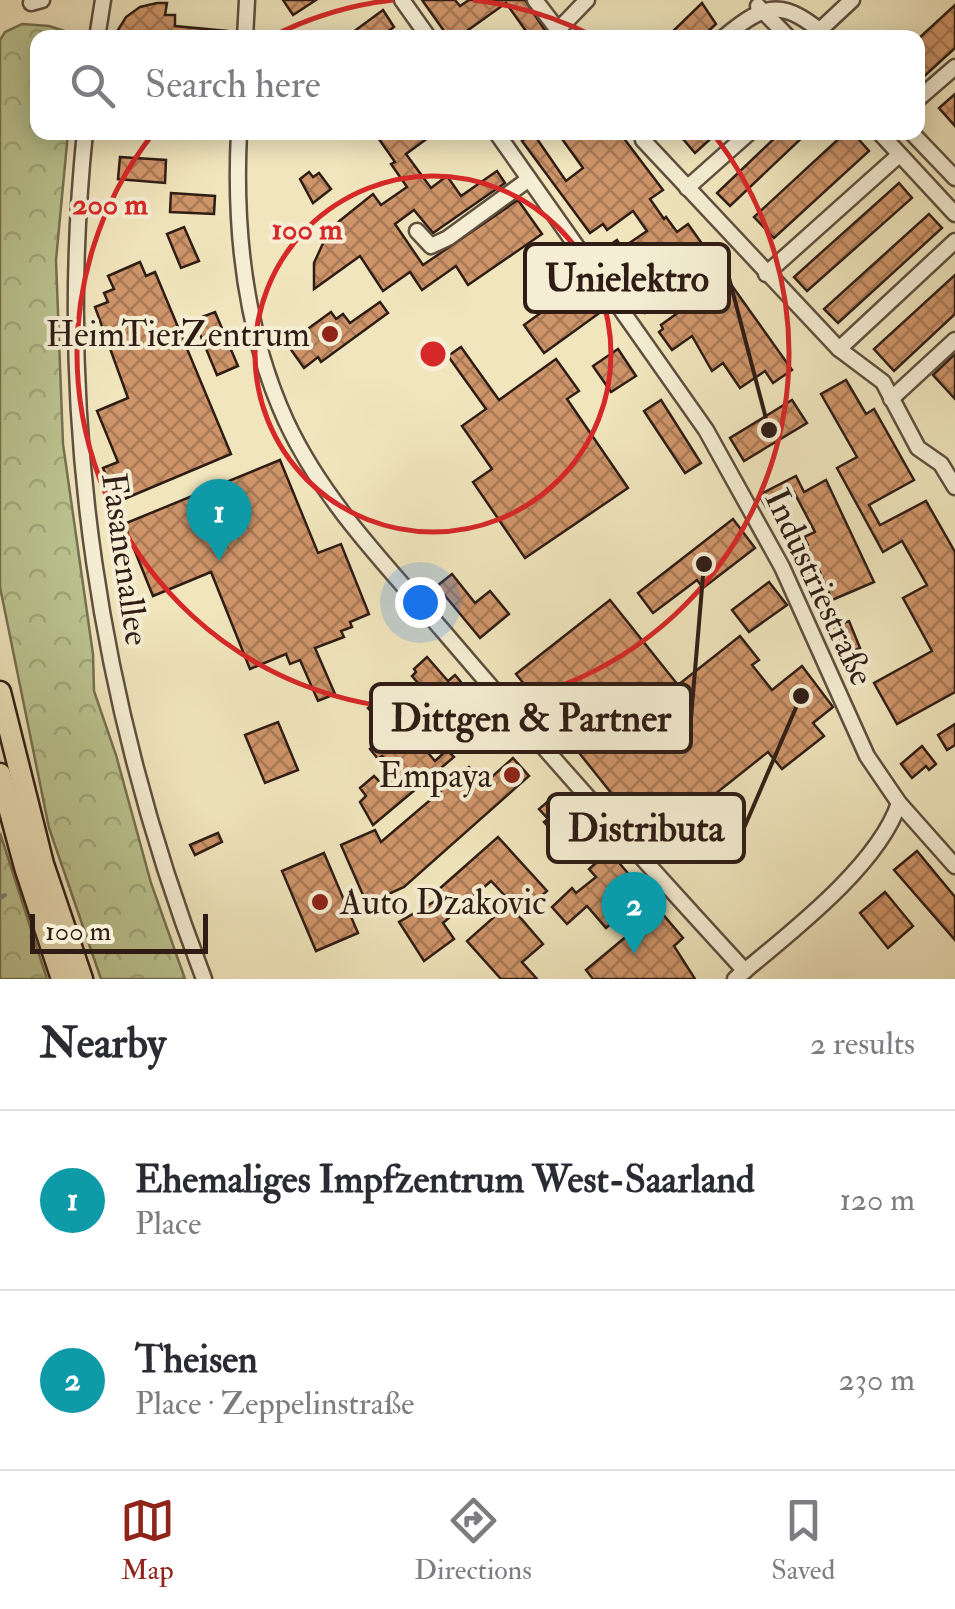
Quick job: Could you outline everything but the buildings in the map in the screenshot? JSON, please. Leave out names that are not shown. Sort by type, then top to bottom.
[{"type":"highway","points":[[0,692],[43,864],[82,979]]},
{"type":"highway","points":[[0,774],[62,979]]},
{"type":"street","points":[[98,30],[103,0]]},
{"type":"street","points":[[245,30],[247,0]]},
{"type":"street","points":[[402,0],[423,30]]},
{"type":"street","points":[[535,0],[558,30]]},
{"type":"street","points":[[564,30],[587,0]]},
{"type":"street","points":[[827,30],[852,0]]},
{"type":"street","points":[[732,30],[758,6],[774,2],[806,14],[822,30]]},
{"type":"street","points":[[758,6],[781,30]]},
{"type":"street","points":[[925,94],[955,67]]},
{"type":"street","name":"Fasanenallee","points":[[84,140],[78,230],[78,399],[97,597],[144,808],[204,979]]},
{"type":"street","points":[[240,140],[238,208],[254,323],[274,390],[306,459],[328,493],[410,592],[740,975],[784,948],[857,867],[899,803]]},
{"type":"street","name":"Industriestraße","points":[[502,140],[678,389],[731,472],[782,567],[856,734],[899,803],[955,866]]},
{"type":"street","points":[[643,140],[839,348],[883,382],[918,448],[941,464],[955,487]]},
{"type":"street","points":[[687,188],[741,140]]},
{"type":"street","points":[[887,140],[955,214]]},
{"type":"street","points":[[919,140],[955,178]]},
{"type":"street","points":[[766,274],[900,154]]},
{"type":"street","points":[[418,231],[431,246],[530,179]]},
{"type":"street","points":[[839,348],[955,241]]},
{"type":"street","points":[[891,399],[955,340]]},
{"type":"green space","points":[[22,24],[62,30],[30,30],[30,140],[67,140],[56,260],[63,444],[93,654],[94,691],[151,883],[185,979],[101,979],[49,828],[0,587],[0,40],[5,32]]},
{"type":"green space","points":[[0,833],[47,979],[0,979]]},
{"type":"waterway","points":[[0,898],[5,895]]},
{"type":"place","name":"HeimTierZentrum","points":[[330,334]]},
{"type":"place","name":"Unielektro","points":[[769,430]]},
{"type":"place","name":"Ehemaliges Impfzentrum West-Saarland","points":[[219,561]]},
{"type":"place","name":"Dittgen & Partner","points":[[704,564]]},
{"type":"place","name":"Distributa","points":[[801,696]]},
{"type":"place","name":"Empaya","points":[[512,775]]},
{"type":"place","name":"Auto Dzakovic","points":[[320,902]]},
{"type":"place","name":"Theisen","points":[[634,954]]}]
